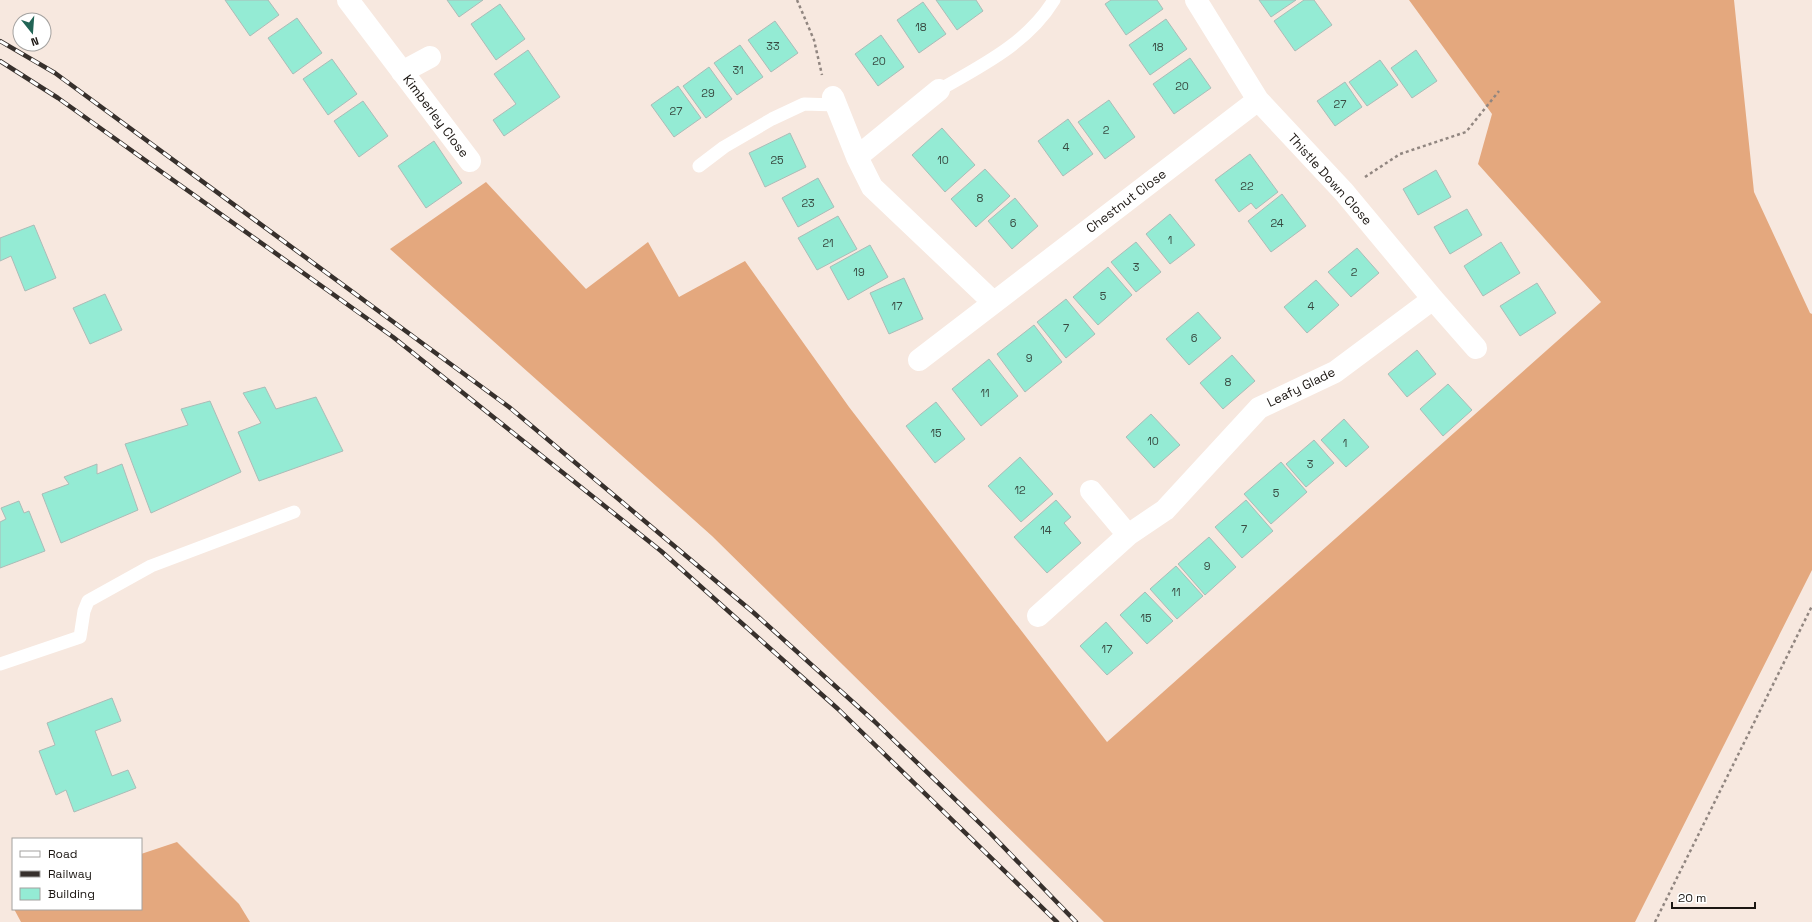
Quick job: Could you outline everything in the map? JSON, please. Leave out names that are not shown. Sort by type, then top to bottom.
[{"type":"street","name":"Kimberley Close","points":[[348,0],[470,161]]},
{"type":"street","name":"Thistle Down Close","points":[[1196,0],[1258,100],[1344,192],[1433,300],[1476,348]]},
{"type":"street","name":"Kimberley Close","points":[[402,72],[430,57]]},
{"type":"street","points":[[857,158],[939,90]]},
{"type":"street","name":"Chestnut Close","points":[[919,360],[1258,100]]},
{"type":"street","points":[[835,101],[857,158],[872,187],[993,302]]},
{"type":"street","name":"Leafy Glade","points":[[1038,616],[1128,535],[1165,510],[1259,408],[1335,372],[1433,300]]},
{"type":"street","points":[[1091,491],[1128,535]]},
{"type":"lane","points":[[939,90],[1001,54],[1035,25],[1054,0]]},
{"type":"lane","points":[[698,166],[724,147],[804,104],[835,101]]},
{"type":"lane","points":[[0,664],[80,637],[84,610],[88,601],[151,566],[294,512]]},
{"type":"path","points":[[797,0],[814,40],[827,97],[835,101]]},
{"type":"path","points":[[1344,192],[1400,154],[1466,132],[1499,91]]},
{"type":"path","points":[[1655,922],[1812,606]]},
{"type":"shaded area","points":[[1409,0],[1734,0],[1754,192],[1810,313],[1812,314],[1812,570],[1635,922],[1104,922],[712,536],[390,249],[486,182],[586,289],[648,242],[679,297],[745,261],[849,407],[1107,742],[1601,302],[1478,164],[1492,114]]},
{"type":"shaded area","points":[[177,842],[239,904],[250,922],[21,922],[15,910],[142,910],[142,854]]},
{"type":"building","points":[[225,0],[268,0],[279,15],[250,36]]},
{"type":"building","points":[[447,0],[483,0],[459,17]]},
{"type":"building","points":[[936,0],[976,0],[983,11],[957,30]]},
{"type":"building","points":[[1111,0],[1157,0],[1163,9],[1126,35],[1105,4]]},
{"type":"building","points":[[1259,0],[1296,0],[1271,17]]},
{"type":"building","points":[[1304,0],[1314,0],[1332,25],[1295,51],[1274,21]]},
{"type":"building","points":[[923,2],[946,34],[919,53],[897,20]]},
{"type":"building","points":[[500,4],[525,39],[496,60],[471,24]]},
{"type":"building","points":[[297,18],[322,53],[293,74],[268,38]]},
{"type":"building","points":[[1166,19],[1187,49],[1150,75],[1129,45]]},
{"type":"building","points":[[775,21],[798,53],[771,72],[748,40]]},
{"type":"building","points":[[881,35],[904,67],[878,86],[855,54]]},
{"type":"building","points":[[740,45],[763,77],[737,95],[714,63]]},
{"type":"building","points":[[528,50],[560,97],[504,136],[493,120],[516,104],[494,74]]},
{"type":"building","points":[[1416,50],[1437,81],[1412,98],[1391,68]]},
{"type":"building","points":[[1190,58],[1211,88],[1174,114],[1153,84]]},
{"type":"building","points":[[332,59],[357,94],[328,115],[303,79]]},
{"type":"building","points":[[1380,60],[1398,85],[1367,106],[1349,82]]},
{"type":"building","points":[[709,67],[732,99],[706,118],[683,86]]},
{"type":"building","points":[[1345,82],[1362,107],[1335,126],[1317,101]]},
{"type":"building","points":[[678,86],[701,118],[674,137],[651,105]]},
{"type":"building","points":[[1109,100],[1135,137],[1105,159],[1078,122]]},
{"type":"building","points":[[363,101],[388,136],[359,157],[334,121]]},
{"type":"building","points":[[1068,119],[1093,154],[1063,176],[1038,141]]},
{"type":"building","points":[[942,128],[975,165],[945,192],[912,155]]},
{"type":"building","points":[[790,133],[806,167],[765,187],[749,153]]},
{"type":"building","points":[[434,141],[462,183],[426,208],[398,166]]},
{"type":"building","points":[[1250,154],[1278,192],[1256,209],[1251,203],[1239,212],[1215,180]]},
{"type":"building","points":[[985,169],[1010,196],[976,227],[951,199]]},
{"type":"building","points":[[1436,170],[1451,197],[1418,215],[1403,189]]},
{"type":"building","points":[[818,178],[834,207],[798,227],[782,198]]},
{"type":"building","points":[[1282,194],[1306,226],[1271,252],[1248,221]]},
{"type":"building","points":[[1015,198],[1038,226],[1012,249],[988,221]]},
{"type":"building","points":[[1467,209],[1482,235],[1450,254],[1434,227]]},
{"type":"building","points":[[1170,214],[1195,245],[1170,264],[1146,234]]},
{"type":"building","points":[[838,216],[857,249],[817,270],[798,238]]},
{"type":"building","points":[[34,225],[56,278],[25,291],[11,256],[0,261],[0,238]]},
{"type":"building","points":[[1136,242],[1161,272],[1136,292],[1111,262]]},
{"type":"building","points":[[1501,242],[1520,273],[1483,296],[1464,266]]},
{"type":"building","points":[[870,245],[888,277],[848,300],[830,267]]},
{"type":"building","points":[[1357,248],[1379,273],[1351,297],[1328,272]]},
{"type":"building","points":[[1108,267],[1132,295],[1098,325],[1073,297]]},
{"type":"building","points":[[904,278],[923,319],[889,334],[870,293]]},
{"type":"building","points":[[1316,280],[1339,305],[1307,333],[1284,307]]},
{"type":"building","points":[[1537,283],[1556,313],[1520,336],[1500,306]]},
{"type":"building","points":[[105,294],[122,330],[90,344],[73,308]]},
{"type":"building","points":[[1066,299],[1095,334],[1066,358],[1037,322]]},
{"type":"building","points":[[1198,312],[1221,338],[1189,365],[1166,339]]},
{"type":"building","points":[[1034,325],[1062,362],[1025,392],[997,354]]},
{"type":"building","points":[[1417,350],[1436,374],[1407,397],[1388,374]]},
{"type":"building","points":[[1232,355],[1255,381],[1223,409],[1200,383]]},
{"type":"building","points":[[989,359],[1018,396],[981,426],[952,389]]},
{"type":"building","points":[[1448,384],[1472,410],[1443,436],[1420,409]]},
{"type":"building","points":[[265,387],[276,409],[316,397],[343,451],[259,481],[238,432],[261,423],[243,393]]},
{"type":"building","points":[[210,401],[241,472],[151,513],[125,444],[188,425],[181,409]]},
{"type":"building","points":[[936,402],[965,439],[935,463],[906,426]]},
{"type":"building","points":[[1151,414],[1180,445],[1154,468],[1126,437]]},
{"type":"building","points":[[1344,419],[1369,447],[1346,467],[1321,440]]},
{"type":"building","points":[[1314,440],[1334,463],[1306,487],[1286,464]]},
{"type":"building","points":[[1020,457],[1053,494],[1021,522],[988,486]]},
{"type":"building","points":[[1281,462],[1307,492],[1271,524],[1244,494]]},
{"type":"building","points":[[97,464],[97,474],[122,464],[138,510],[61,543],[42,494],[69,484],[64,477]]},
{"type":"building","points":[[1056,500],[1071,517],[1064,523],[1081,543],[1047,573],[1014,537]]},
{"type":"building","points":[[1246,500],[1273,531],[1242,558],[1215,527]]},
{"type":"building","points":[[19,501],[24,513],[29,511],[45,551],[0,568],[0,522],[6,519],[1,508]]},
{"type":"building","points":[[1209,537],[1236,567],[1205,595],[1178,564]]},
{"type":"building","points":[[1176,566],[1203,596],[1177,619],[1150,589]]},
{"type":"building","points":[[1145,592],[1173,621],[1147,644],[1120,615]]},
{"type":"building","points":[[1106,622],[1133,653],[1107,675],[1080,646]]},
{"type":"building","points":[[112,698],[121,721],[95,731],[112,776],[128,770],[136,788],[74,812],[66,790],[56,795],[39,751],[55,745],[47,723]]},
{"type":"railway","points":[[0,41],[55,73],[509,407],[754,613],[874,721],[991,834],[1076,922]]},
{"type":"railway","points":[[0,61],[58,98],[393,337],[661,551],[838,709],[1057,922]]}]
